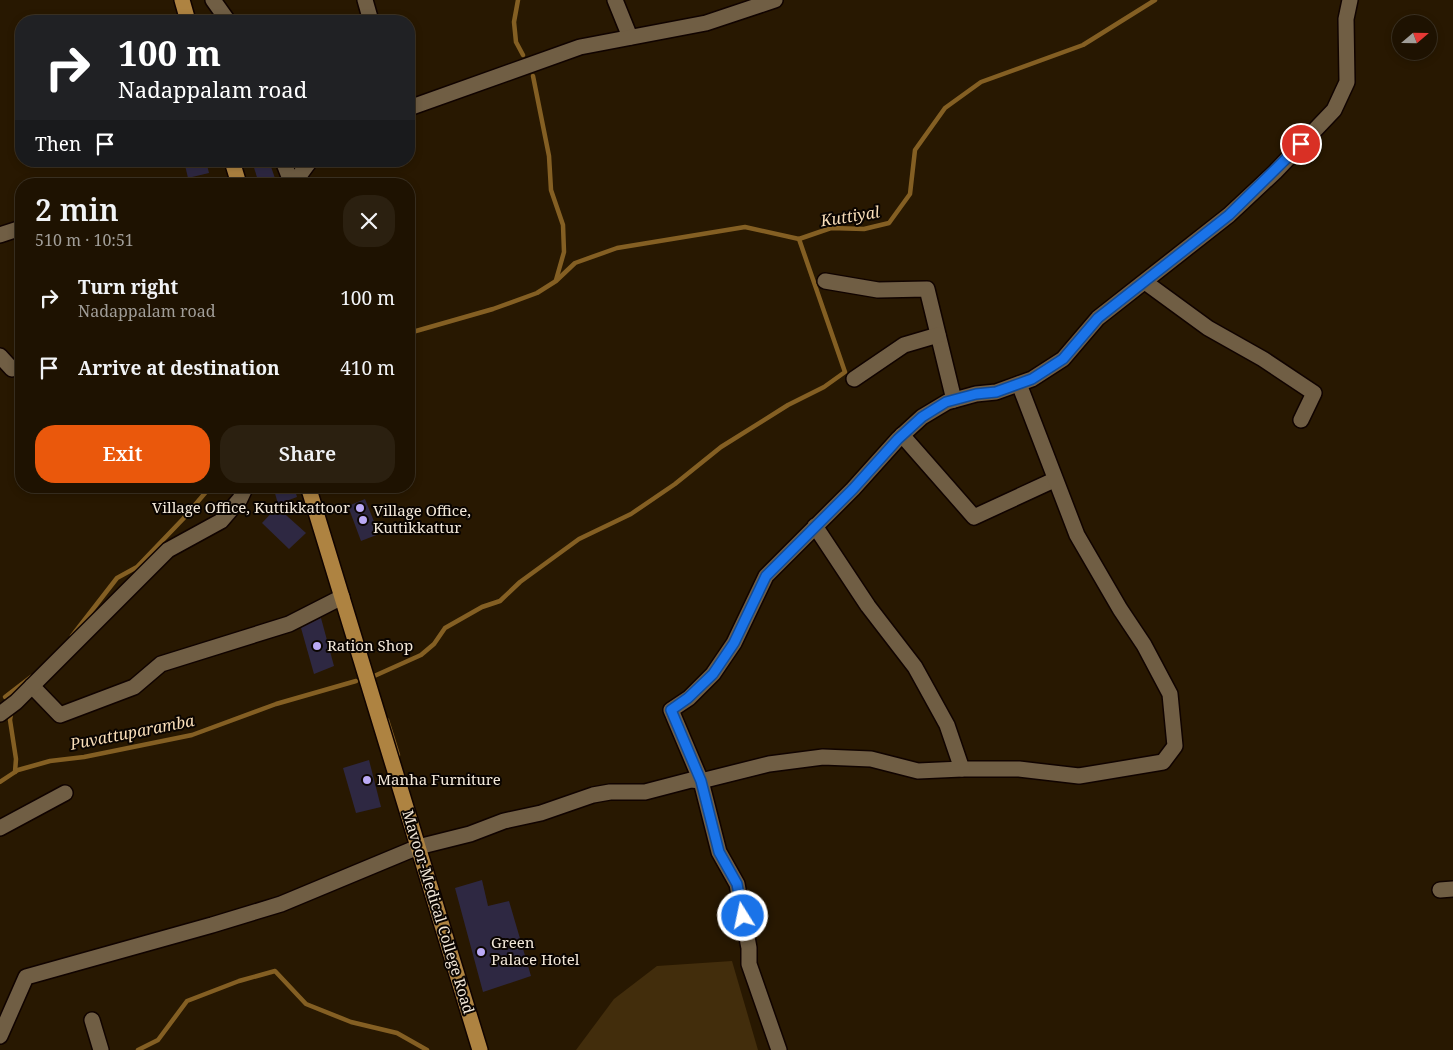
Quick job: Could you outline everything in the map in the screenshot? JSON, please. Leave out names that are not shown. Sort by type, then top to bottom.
[{"type":"main road","points":[[182,0],[186,15]]},
{"type":"main road","name":"Mavoor-Medical College Road","points":[[310,493],[480,1050]]},
{"type":"street","points":[[213,0],[224,15]]},
{"type":"street","points":[[365,0],[369,15]]},
{"type":"street","points":[[615,0],[630,37]]},
{"type":"street","points":[[415,106],[580,47],[706,24],[776,0]]},
{"type":"street","points":[[779,1050],[749,964],[749,948],[737,884],[719,852],[701,781],[671,710],[688,698],[713,674],[734,643],[766,576],[853,489],[902,435],[922,417],[954,400],[976,394],[996,392],[1032,379],[1063,359],[1098,318],[1229,215],[1275,172],[1334,110],[1346,82],[1346,19],[1350,0]]},
{"type":"street","points":[[297,178],[305,167]]},
{"type":"street","points":[[0,236],[15,230]]},
{"type":"street","points":[[825,280],[878,290],[927,289],[954,400]]},
{"type":"street","points":[[1145,282],[1208,328],[1263,359],[1314,393],[1301,420]]},
{"type":"street","points":[[854,379],[904,345],[938,335]]},
{"type":"street","points":[[0,356],[12,369]]},
{"type":"street","points":[[0,1036],[26,977],[281,904],[418,846],[470,834],[504,821],[557,808],[593,795],[610,792],[645,792],[691,780],[701,781],[769,764],[822,757],[870,759],[918,771],[1018,769],[1079,776],[1163,762],[1175,746],[1170,694],[1144,645],[1120,609],[1077,535],[1054,480],[1038,431],[1019,384]]},
{"type":"street","points":[[902,435],[974,517],[1054,480]]},
{"type":"street","points":[[0,714],[32,686],[168,550],[221,521],[243,493]]},
{"type":"street","points":[[815,526],[868,606],[915,667],[947,725],[962,769]]},
{"type":"street","points":[[32,686],[60,715],[134,687],[161,664],[289,624],[342,597]]},
{"type":"street","points":[[0,828],[65,793]]},
{"type":"street","points":[[92,1020],[101,1050]]},
{"type":"shaded area","points":[[732,961],[758,1050],[576,1050],[614,999],[657,966]]},
{"type":"building","points":[[185,167],[208,167],[209,173],[188,178]]},
{"type":"building","points":[[254,167],[271,167],[275,178],[257,178]]},
{"type":"building","points":[[275,493],[296,493],[297,497],[278,504]]},
{"type":"building","name":"Village Office, Kuttikkattur","points":[[365,499],[379,534],[361,541],[348,506]]},
{"type":"building","points":[[277,507],[306,533],[289,549],[262,523]]},
{"type":"building","name":"Ration Shop","points":[[321,618],[334,666],[314,674],[301,628]]},
{"type":"building","points":[[369,760],[381,807],[356,813],[343,768]]},
{"type":"building","points":[[482,880],[488,906],[509,901],[531,976],[483,992],[455,888]]},
{"type":"waterway","points":[[518,0],[514,22],[516,42],[523,55]]},
{"type":"waterway","name":"Kuttiyal","points":[[415,331],[493,309],[537,293],[556,281],[575,263],[617,248],[745,227],[799,239],[831,228],[864,229],[889,223],[910,194],[915,150],[945,108],[981,82],[1083,45],[1155,0]]},
{"type":"waterway","points":[[533,76],[549,156],[551,190],[563,225],[564,252],[556,280]]},
{"type":"waterway","points":[[373,680],[372,677],[421,655],[434,644],[445,628],[482,607],[500,601],[520,582],[579,539],[631,514],[675,484],[721,447],[788,405],[824,387],[845,372],[799,239]]},
{"type":"waterway","points":[[72,636],[117,578],[137,567],[205,493]]},
{"type":"waterway","points":[[5,697],[31,677]]},
{"type":"waterway","name":"Puvattuparamba","points":[[0,782],[18,770],[50,761],[84,757],[192,735],[276,704],[356,681]]},
{"type":"waterway","points":[[11,714],[10,720],[16,759],[15,772]]},
{"type":"waterway","name":"Puvattuparamba","points":[[387,720],[398,755]]},
{"type":"waterway","points":[[138,1050],[158,1040],[187,1001],[239,981],[275,971],[306,1004],[351,1022],[397,1033],[427,1050]]},
{"type":"place","name":"Village Office, Kuttikkattoor","points":[[360,508]]},
{"type":"place","name":"Village Office, Kuttikkattur","points":[[363,520]]},
{"type":"place","name":"Ration Shop","points":[[317,646]]},
{"type":"place","name":"Manha Furniture","points":[[367,780]]},
{"type":"place","name":"Green Palace Hotel","points":[[481,952]]},
{"type":"route","points":[[743,916],[737,884],[719,852],[701,781],[671,710],[688,698],[713,674],[734,643],[766,576],[791,552],[821,518],[853,489],[898,439],[922,417],[946,402],[976,394],[996,392],[1032,379],[1063,359],[1098,318],[1229,215],[1275,172],[1301,144]]}]
